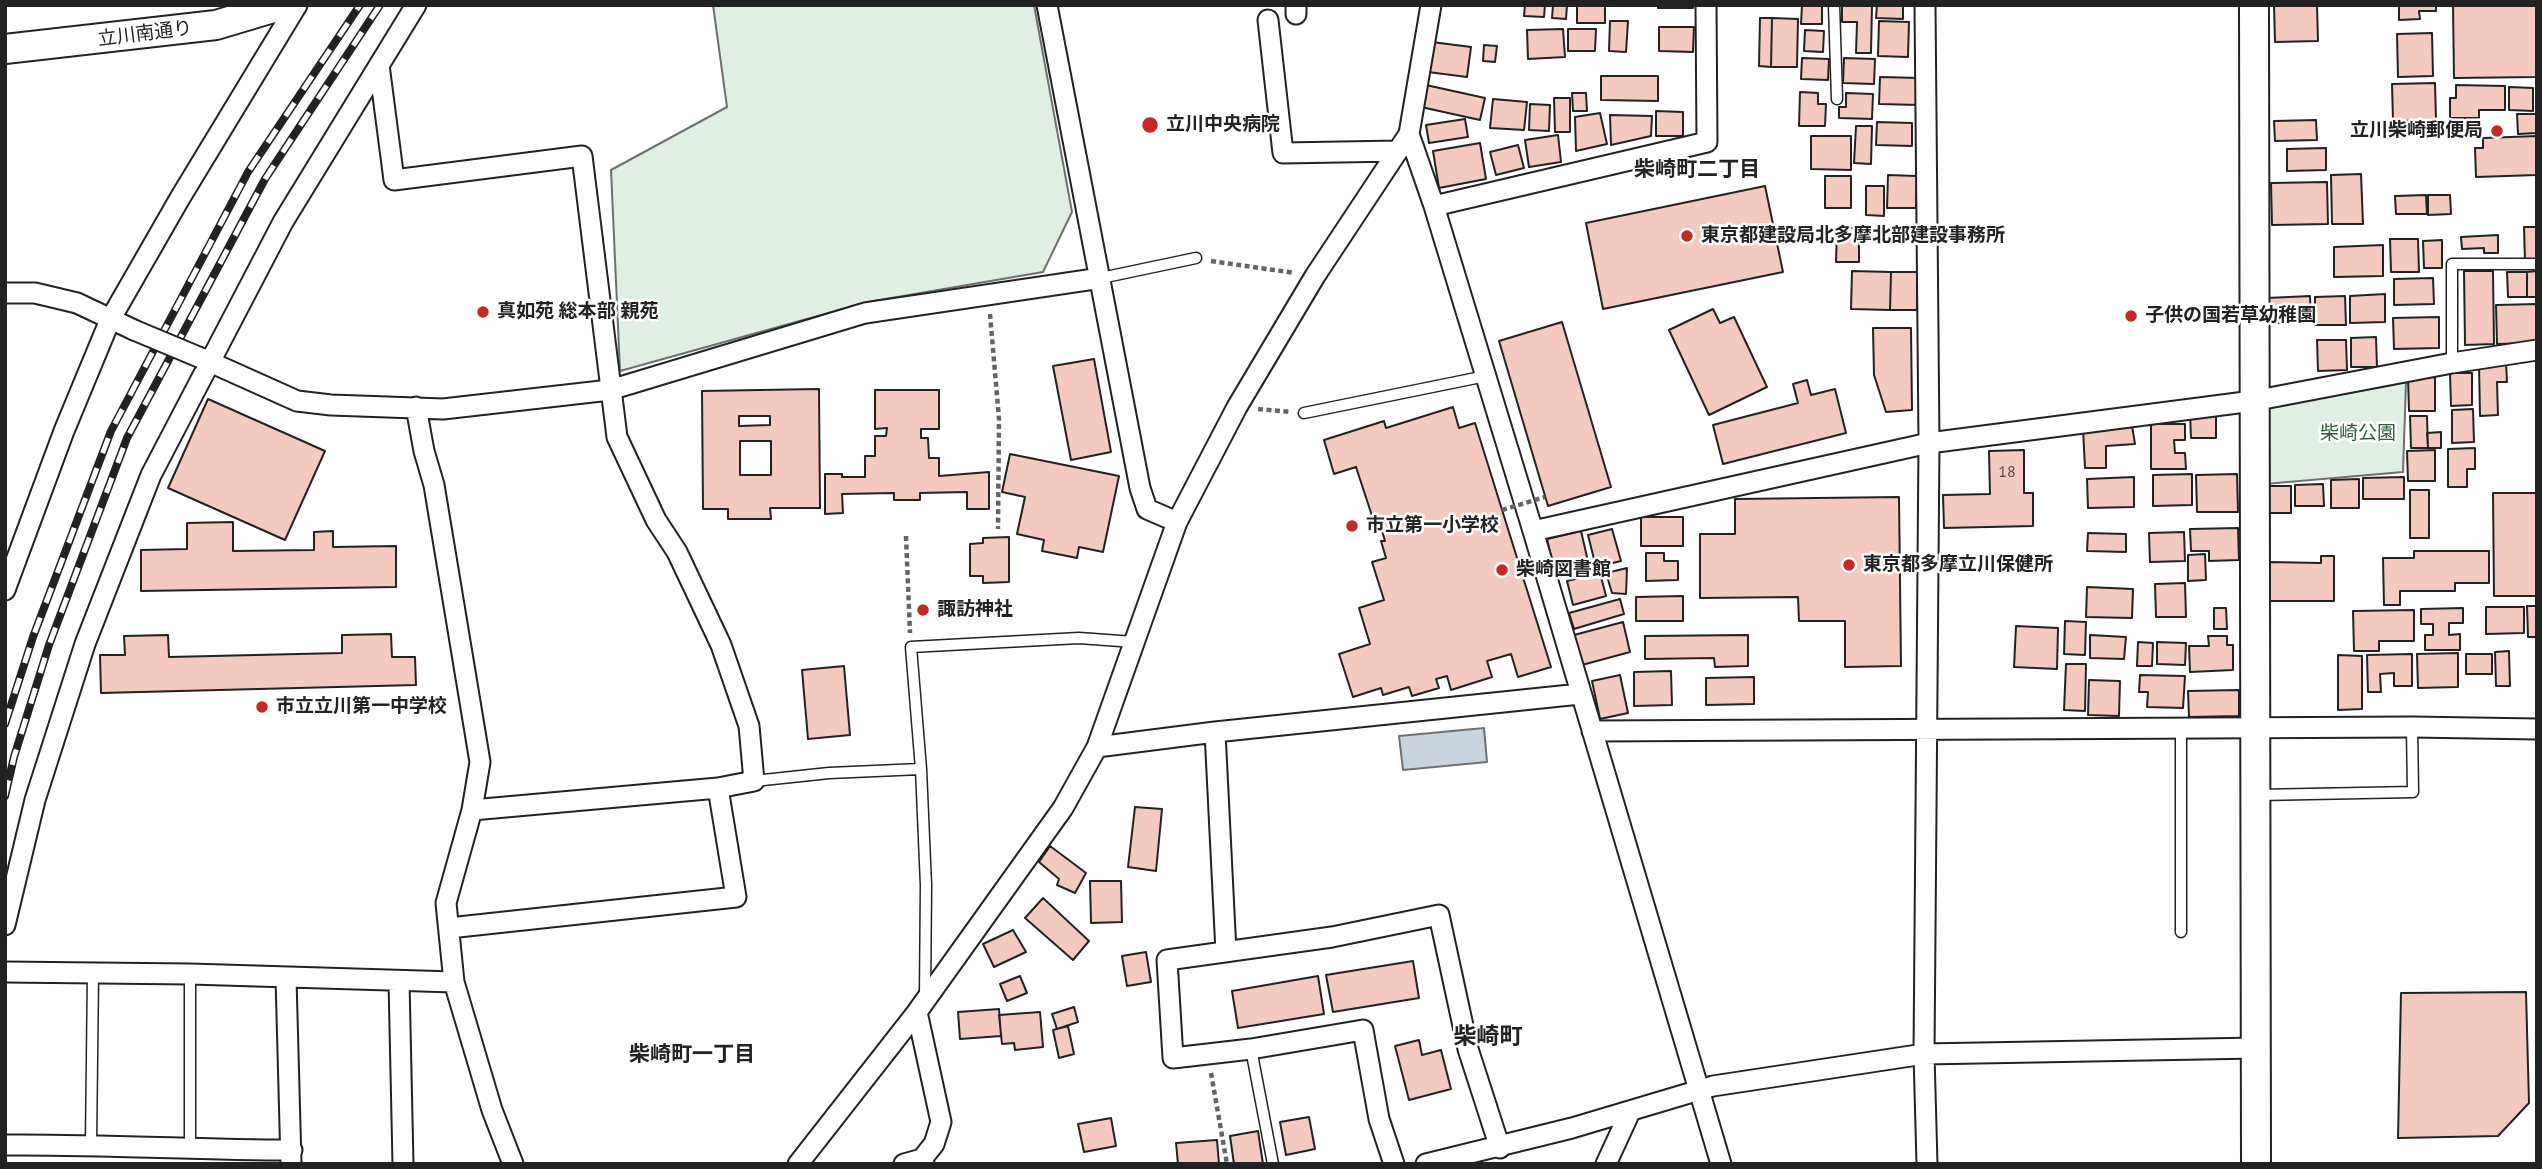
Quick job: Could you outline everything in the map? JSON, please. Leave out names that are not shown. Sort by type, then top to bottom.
[{"type":"street","name":"立川南通り","points":[[5,49],[216,25],[283,5]]},
{"type":"street","points":[[5,590],[10,561],[110,320],[297,5]]},
{"type":"street","points":[[5,925],[35,800],[85,644],[150,475],[206,361],[283,222],[416,5]]},
{"type":"street","points":[[1047,5],[1140,488],[1147,509],[1177,522]]},
{"type":"street","points":[[798,1164],[921,1006],[1063,808],[1097,747],[1177,522],[1237,407],[1315,276],[1409,134],[1431,5]]},
{"type":"street","points":[[1434,205],[1707,142],[1706,5]]},
{"type":"street","points":[[1925,5],[1929,443],[1924,1054],[1927,1164]]},
{"type":"street","points":[[2254,5],[2256,1164]]},
{"type":"street","points":[[1268,20],[1283,153],[1398,151]]},
{"type":"street","points":[[379,65],[394,180],[582,156],[617,437],[656,520],[677,552],[721,645],[749,726],[754,781],[718,788],[472,810]]},
{"type":"street","points":[[1409,134],[1434,205],[1533,531],[1721,1164]]},
{"type":"street","points":[[5,293],[35,293],[77,303],[110,320],[297,401],[331,405],[443,409],[610,390],[865,313],[1101,278]]},
{"type":"street","points":[[1533,531],[1929,443],[2253,401],[2537,349]]},
{"type":"street","points":[[416,407],[424,452],[434,485],[480,762],[472,810],[446,903],[454,982],[492,1110],[513,1164]]},
{"type":"street","points":[[1097,747],[1580,694]]},
{"type":"street","points":[[1592,731],[2412,726],[2537,729]]},
{"type":"street","points":[[1216,732],[1226,952]]},
{"type":"street","points":[[449,928],[736,897],[718,788]]},
{"type":"street","points":[[1394,1164],[1379,1119],[1363,1030],[1251,1049],[1172,1058],[1167,960],[1332,937],[1438,915],[1468,1049],[1500,1148]]},
{"type":"street","points":[[5,972],[190,974],[454,982]]},
{"type":"street","points":[[5,1144],[91,1144],[291,1157],[286,978]]},
{"type":"street","points":[[399,981],[403,1164]]},
{"type":"street","points":[[917,1162],[934,1144],[941,1122],[921,1006]]},
{"type":"street","points":[[1426,1164],[1500,1148],[1713,1086],[1924,1054],[2257,1048]]},
{"type":"street","points":[[1606,1164],[1630,1112]]},
{"type":"lane","points":[[1834,5],[1837,99]]},
{"type":"lane","points":[[1101,278],[1196,258]]},
{"type":"lane","points":[[2452,363],[2452,264],[2537,264]]},
{"type":"lane","points":[[1304,413],[1486,376]]},
{"type":"lane","points":[[921,1006],[926,886],[911,648],[1079,638],[1134,642]]},
{"type":"lane","points":[[2255,795],[2413,792],[2412,726]]},
{"type":"lane","points":[[2181,728],[2182,932]]},
{"type":"lane","points":[[754,781],[830,773],[920,769]]},
{"type":"lane","points":[[91,1144],[93,973]]},
{"type":"lane","points":[[190,974],[190,1149]]},
{"type":"lane","points":[[1251,1049],[1273,1164]]},
{"type":"path","points":[[1196,258],[1315,276]]},
{"type":"path","points":[[989,295],[999,419],[998,529]]},
{"type":"path","points":[[1237,407],[1304,413]]},
{"type":"path","points":[[1503,510],[1545,497]]},
{"type":"path","points":[[906,536],[911,648]]},
{"type":"path","points":[[1207,1055],[1227,1164]]},
{"type":"green space","points":[[713,5],[1034,5],[1072,212],[1043,272],[868,302],[620,371],[611,170],[727,107]]},
{"type":"green space","name":"柴崎公園","points":[[2406,382],[2403,472],[2265,484],[2263,409]]},
{"type":"shaded area","points":[[1484,728],[1487,762],[1403,770],[1399,736]]},
{"type":"building","points":[[1525,5],[1545,5],[1544,17],[1524,16]]},
{"type":"building","points":[[1553,5],[1567,5],[1566,19],[1552,18]]},
{"type":"building","points":[[1577,5],[1605,5],[1605,23],[1577,23]]},
{"type":"building","points":[[1658,5],[1693,5],[1693,8],[1658,8]]},
{"type":"building","points":[[1802,5],[1822,5],[1822,24],[1801,24]]},
{"type":"building","points":[[1842,5],[1872,5],[1871,53],[1856,53],[1857,22],[1842,22]]},
{"type":"building","points":[[1877,5],[1903,5],[1903,19],[1876,18]]},
{"type":"building","points":[[2274,5],[2317,5],[2318,41],[2275,42]]},
{"type":"building","points":[[2399,5],[2436,5],[2436,11],[2419,11],[2420,19],[2399,20]]},
{"type":"building","points":[[2453,5],[2537,5],[2537,77],[2454,78]]},
{"type":"building","points":[[1760,18],[1772,18],[1771,67],[1759,66]]},
{"type":"building","points":[[1772,18],[1798,19],[1797,67],[1771,67]]},
{"type":"building","points":[[1610,21],[1628,21],[1626,52],[1609,51]]},
{"type":"building","points":[[1879,21],[1909,22],[1908,57],[1878,56]]},
{"type":"building","points":[[1659,27],[1694,27],[1693,52],[1659,51]]},
{"type":"building","points":[[1563,29],[1565,57],[1528,59],[1527,30]]},
{"type":"building","points":[[1568,29],[1596,29],[1595,51],[1568,51]]},
{"type":"building","points":[[1805,30],[1824,31],[1823,52],[1804,51]]},
{"type":"building","points":[[2432,33],[2433,76],[2398,77],[2397,34]]},
{"type":"building","points":[[1432,42],[1471,47],[1467,77],[1428,72]]},
{"type":"building","points":[[1484,45],[1497,46],[1495,62],[1483,61]]},
{"type":"building","points":[[1802,58],[1829,59],[1828,80],[1801,79]]},
{"type":"building","points":[[1844,58],[1875,59],[1874,84],[1843,83]]},
{"type":"building","points":[[1601,76],[1658,76],[1658,101],[1601,100]]},
{"type":"building","points":[[1880,77],[1920,78],[1919,105],[1879,104]]},
{"type":"building","points":[[2435,83],[2436,120],[2393,121],[2392,84]]},
{"type":"building","points":[[1426,85],[1485,98],[1480,120],[1421,107]]},
{"type":"building","points":[[2456,85],[2505,86],[2505,110],[2479,110],[2479,118],[2450,118],[2450,98],[2456,98]]},
{"type":"building","points":[[2509,87],[2533,88],[2533,111],[2509,110]]},
{"type":"building","points":[[1800,92],[1818,93],[1818,104],[1826,104],[1825,126],[1799,126]]},
{"type":"building","points":[[1572,93],[1586,93],[1587,111],[1573,111]]},
{"type":"building","points":[[1846,93],[1873,94],[1872,119],[1839,118],[1839,107],[1846,107]]},
{"type":"building","points":[[1554,98],[1570,98],[1570,132],[1555,132]]},
{"type":"building","points":[[1493,99],[1527,102],[1524,130],[1490,128]]},
{"type":"building","points":[[1530,104],[1550,105],[1549,131],[1529,130]]},
{"type":"building","points":[[1656,111],[1683,112],[1683,136],[1656,136]]},
{"type":"building","points":[[1600,113],[1607,144],[1576,151],[1575,117]]},
{"type":"building","points":[[2517,114],[2537,114],[2537,133],[2518,134]]},
{"type":"building","points":[[1610,115],[1652,116],[1651,136],[1611,145]]},
{"type":"building","points":[[1465,119],[1468,137],[1429,143],[1426,125]]},
{"type":"building","points":[[2316,120],[2317,140],[2275,141],[2274,121]]},
{"type":"building","points":[[1877,122],[1912,123],[1912,146],[1876,145]]},
{"type":"building","points":[[1856,126],[1872,126],[1871,164],[1854,163]]},
{"type":"building","points":[[1558,135],[1561,162],[1529,167],[1525,140]]},
{"type":"building","points":[[1811,136],[1851,136],[1851,170],[1811,169]]},
{"type":"building","points":[[2537,136],[2537,175],[2476,177],[2475,148],[2483,148],[2483,138]]},
{"type":"building","points":[[1480,143],[1486,179],[1439,188],[1433,151]]},
{"type":"building","points":[[1518,145],[1524,168],[1496,175],[1490,152]]},
{"type":"building","points":[[2326,148],[2326,170],[2287,171],[2287,149]]},
{"type":"building","points":[[2361,174],[2363,224],[2332,224],[2331,175]]},
{"type":"building","points":[[1888,175],[1917,176],[1916,208],[1887,208]]},
{"type":"building","points":[[1825,176],[1851,176],[1851,208],[1825,208]]},
{"type":"building","points":[[2327,182],[2328,224],[2272,225],[2271,183]]},
{"type":"building","points":[[1765,186],[1783,272],[1603,309],[1586,223]]},
{"type":"building","points":[[1866,186],[1884,186],[1884,216],[1866,215]]},
{"type":"building","points":[[2426,195],[2427,214],[2396,214],[2395,196]]},
{"type":"building","points":[[2428,195],[2450,195],[2451,214],[2428,215]]},
{"type":"building","points":[[2524,227],[2537,227],[2537,261],[2525,261]]},
{"type":"building","points":[[1837,228],[1859,228],[1859,262],[1836,262]]},
{"type":"building","points":[[2498,235],[2498,253],[2484,253],[2484,248],[2462,249],[2461,237]]},
{"type":"building","points":[[2390,239],[2418,239],[2419,272],[2391,272]]},
{"type":"building","points":[[2442,240],[2442,268],[2424,268],[2423,241]]},
{"type":"building","points":[[2383,245],[2383,276],[2334,277],[2334,247]]},
{"type":"building","points":[[1852,271],[1891,272],[1890,310],[1851,309]]},
{"type":"building","points":[[2464,271],[2493,271],[2494,344],[2465,345]]},
{"type":"building","points":[[2537,271],[2537,297],[2527,297],[2527,272]]},
{"type":"building","points":[[1891,272],[1917,272],[1917,310],[1890,310]]},
{"type":"building","points":[[2507,272],[2527,272],[2527,297],[2508,297]]},
{"type":"building","points":[[2433,278],[2434,304],[2394,305],[2394,279]]},
{"type":"building","points":[[2385,294],[2385,322],[2350,323],[2350,296]]},
{"type":"building","points":[[2310,296],[2311,323],[2268,323],[2267,298]]},
{"type":"building","points":[[2345,296],[2346,325],[2315,325],[2315,297]]},
{"type":"building","points":[[2537,304],[2537,343],[2497,344],[2496,305]]},
{"type":"building","points":[[1713,309],[1720,323],[1734,317],[1767,387],[1709,415],[1669,330]]},
{"type":"building","points":[[2439,317],[2439,348],[2394,349],[2393,318]]},
{"type":"building","points":[[1562,322],[1611,487],[1548,506],[1499,341]]},
{"type":"building","points":[[1873,328],[1911,328],[1912,410],[1886,412],[1874,375]]},
{"type":"building","points":[[2376,337],[2377,367],[2351,367],[2351,338]]},
{"type":"building","points":[[2317,340],[2346,340],[2347,370],[2318,371]]},
{"type":"building","points":[[1094,359],[1111,452],[1071,460],[1053,366]]},
{"type":"building","points":[[2506,363],[2507,382],[2497,382],[2498,415],[2480,416],[2479,364]]},
{"type":"building","points":[[2450,373],[2472,373],[2472,405],[2451,406]]},
{"type":"building","points":[[2435,377],[2435,411],[2409,411],[2408,378]]},
{"type":"building","points":[[1807,380],[1811,395],[1835,389],[1846,433],[1723,464],[1713,425],[1798,403],[1793,384]]},
{"type":"building","points":[[819,389],[820,508],[770,508],[771,519],[728,519],[728,509],[703,509],[702,391]],"holes":[[[739,416],[770,416],[770,425],[739,426]],[[740,441],[771,441],[771,475],[740,475]]]},
{"type":"building","points":[[875,390],[939,390],[939,429],[921,429],[921,438],[928,438],[929,458],[939,458],[939,476],[989,472],[989,509],[967,509],[967,492],[920,493],[920,500],[894,500],[894,493],[842,494],[843,513],[825,514],[825,474],[865,477],[865,456],[875,456],[875,436],[886,436],[887,428],[875,429]]},
{"type":"building","points":[[208,399],[325,451],[285,540],[168,488]]},
{"type":"building","points":[[1453,407],[1459,428],[1475,423],[1551,667],[1518,677],[1511,654],[1487,661],[1492,677],[1451,690],[1447,676],[1436,679],[1439,688],[1412,696],[1409,687],[1383,695],[1381,688],[1353,697],[1339,654],[1370,644],[1359,608],[1384,600],[1372,562],[1386,558],[1381,541],[1385,541],[1380,524],[1375,525],[1356,467],[1334,474],[1324,440],[1384,421],[1386,428]]},
{"type":"building","points":[[2216,409],[2216,438],[2191,438],[2190,413]]},
{"type":"building","points":[[2473,409],[2474,442],[2452,443],[2452,410]]},
{"type":"building","points":[[2410,416],[2427,416],[2428,448],[2411,448]]},
{"type":"building","points":[[2131,420],[2135,444],[2106,446],[2106,468],[2085,468],[2083,429]]},
{"type":"building","points":[[2151,424],[2185,424],[2185,440],[2174,440],[2175,453],[2185,453],[2186,469],[2151,469]]},
{"type":"building","points":[[2441,432],[2441,448],[2428,448],[2427,433]]},
{"type":"building","points":[[2475,448],[2475,469],[2467,469],[2467,487],[2448,487],[2448,449]]},
{"type":"building","points":[[2024,450],[2024,493],[2033,493],[2033,526],[1944,528],[1943,495],[1990,494],[1989,451]]},
{"type":"building","points":[[2435,450],[2435,481],[2408,481],[2407,451]]},
{"type":"building","points":[[1010,454],[1119,476],[1103,552],[1079,547],[1077,558],[1042,551],[1044,540],[1017,534],[1025,497],[1002,492]]},
{"type":"building","points":[[2192,474],[2192,505],[2153,506],[2153,475]]},
{"type":"building","points":[[2237,474],[2238,512],[2197,512],[2196,475]]},
{"type":"building","points":[[2134,477],[2134,507],[2088,508],[2087,479]]},
{"type":"building","points":[[2404,477],[2404,499],[2363,499],[2363,478]]},
{"type":"building","points":[[2359,479],[2359,508],[2331,508],[2331,480]]},
{"type":"building","points":[[2323,484],[2324,506],[2295,506],[2295,485]]},
{"type":"building","points":[[2265,486],[2291,486],[2291,513],[2266,513]]},
{"type":"building","points":[[2410,490],[2429,490],[2429,538],[2410,538]]},
{"type":"building","points":[[2493,493],[2537,493],[2537,596],[2494,596]]},
{"type":"building","points":[[1899,497],[1901,666],[1845,667],[1845,621],[1799,621],[1798,597],[1700,598],[1700,534],[1735,534],[1735,499]]},
{"type":"building","points":[[1641,517],[1683,517],[1683,546],[1641,546]]},
{"type":"building","points":[[233,522],[233,551],[314,550],[314,532],[333,531],[333,547],[396,546],[396,587],[141,591],[141,550],[187,549],[187,523]]},
{"type":"building","points":[[2238,528],[2239,560],[2209,561],[2209,551],[2191,551],[2190,529]]},
{"type":"building","points":[[1612,529],[1621,561],[1596,567],[1588,535]]},
{"type":"building","points":[[1581,531],[1590,570],[1556,578],[1547,539]]},
{"type":"building","points":[[2184,532],[2185,561],[2150,562],[2149,533]]},
{"type":"building","points":[[2088,533],[2126,534],[2126,552],[2087,551]]},
{"type":"building","points":[[1009,537],[1009,582],[983,583],[983,576],[970,576],[970,544],[983,543],[983,538]]},
{"type":"building","points":[[2414,551],[2489,551],[2489,583],[2455,583],[2455,591],[2400,591],[2400,605],[2384,605],[2383,558],[2414,558]]},
{"type":"building","points":[[1646,553],[1664,553],[1664,561],[1678,561],[1678,580],[1646,581]]},
{"type":"building","points":[[2205,554],[2206,580],[2188,581],[2188,555]]},
{"type":"building","points":[[2321,556],[2334,556],[2334,601],[2269,601],[2269,562],[2321,563]]},
{"type":"building","points":[[1627,568],[1626,594],[1612,593],[1606,573]]},
{"type":"building","points":[[1600,573],[1606,596],[1573,605],[1567,581]]},
{"type":"building","points":[[2185,583],[2186,617],[2156,617],[2155,584]]},
{"type":"building","points":[[2087,587],[2133,589],[2132,618],[2086,617]]},
{"type":"building","points":[[1683,596],[1683,621],[1636,621],[1636,597]]},
{"type":"building","points":[[1620,599],[1624,614],[1574,629],[1569,613]]},
{"type":"building","points":[[2527,606],[2537,606],[2537,637],[2528,637]]},
{"type":"building","points":[[2486,607],[2524,607],[2524,633],[2486,634]]},
{"type":"building","points":[[2214,608],[2226,608],[2227,629],[2214,629]]},
{"type":"building","points":[[2463,608],[2463,623],[2449,623],[2449,635],[2460,634],[2460,650],[2425,650],[2425,635],[2433,635],[2433,624],[2421,624],[2421,609]]},
{"type":"building","points":[[2414,610],[2414,641],[2379,641],[2379,651],[2354,651],[2353,611]]},
{"type":"building","points":[[2065,621],[2086,622],[2085,655],[2064,654]]},
{"type":"building","points":[[1623,622],[1630,652],[1582,665],[1574,635]]},
{"type":"building","points":[[2016,626],[2058,628],[2057,669],[2014,667]]},
{"type":"building","points":[[391,634],[392,657],[415,657],[416,685],[101,693],[100,655],[125,655],[124,636],[168,635],[169,657],[342,653],[342,635]]},
{"type":"building","points":[[1748,635],[1748,666],[1715,667],[1714,658],[1645,659],[1645,636]]},
{"type":"building","points":[[2090,635],[2126,637],[2124,659],[2090,658]]},
{"type":"building","points":[[2208,636],[2227,636],[2227,645],[2233,645],[2233,670],[2190,672],[2189,646],[2209,646]]},
{"type":"building","points":[[2138,642],[2153,643],[2152,666],[2137,666]]},
{"type":"building","points":[[2157,642],[2186,643],[2185,665],[2157,664]]},
{"type":"building","points":[[2509,651],[2510,686],[2496,686],[2495,652]]},
{"type":"building","points":[[2458,653],[2458,687],[2418,688],[2417,654]]},
{"type":"building","points":[[2412,654],[2412,686],[2394,686],[2394,673],[2380,674],[2381,692],[2368,692],[2367,655]]},
{"type":"building","points":[[2466,654],[2492,654],[2492,674],[2466,674]]},
{"type":"building","points":[[2338,655],[2362,656],[2362,709],[2338,710]]},
{"type":"building","points":[[2066,664],[2086,664],[2085,711],[2064,710]]},
{"type":"building","points":[[844,666],[850,735],[808,739],[802,670]]},
{"type":"building","points":[[1671,671],[1672,705],[1634,706],[1634,672]]},
{"type":"building","points":[[1620,675],[1628,713],[1600,719],[1592,681]]},
{"type":"building","points":[[2140,675],[2185,676],[2183,708],[2147,707],[2148,692],[2139,692]]},
{"type":"building","points":[[1754,677],[1754,704],[1706,705],[1706,678]]},
{"type":"building","points":[[2089,680],[2120,681],[2119,716],[2088,715]]},
{"type":"building","points":[[2239,690],[2239,716],[2189,717],[2188,691]]},
{"type":"building","points":[[1135,807],[1162,809],[1156,871],[1128,867]]},
{"type":"building","points":[[1050,846],[1086,873],[1075,893],[1057,885],[1059,879],[1039,862]]},
{"type":"building","points":[[1090,881],[1121,881],[1122,922],[1091,923]]},
{"type":"building","points":[[1043,898],[1089,941],[1073,960],[1025,918]]},
{"type":"building","points":[[1013,930],[1026,952],[994,967],[983,944]]},
{"type":"building","points":[[1146,952],[1151,982],[1127,986],[1122,956]]},
{"type":"building","points":[[1413,961],[1419,998],[1333,1012],[1326,975]]},
{"type":"building","points":[[1020,976],[1027,993],[1007,1001],[1000,984]]},
{"type":"building","points":[[1318,976],[1324,1014],[1238,1028],[1232,991]]},
{"type":"building","points":[[2526,992],[2529,1103],[2498,1136],[2398,1138],[2401,993]]},
{"type":"building","points":[[1074,1007],[1078,1022],[1057,1029],[1052,1014]]},
{"type":"building","points":[[999,1009],[1001,1036],[960,1039],[958,1012]]},
{"type":"building","points":[[1040,1012],[1043,1047],[1015,1050],[1014,1043],[1002,1044],[999,1015]]},
{"type":"building","points":[[1068,1026],[1074,1054],[1059,1058],[1053,1030]]},
{"type":"building","points":[[1419,1040],[1422,1055],[1441,1050],[1451,1089],[1409,1100],[1395,1046]]},
{"type":"building","points":[[1309,1117],[1315,1149],[1286,1155],[1280,1122]]},
{"type":"building","points":[[1111,1118],[1116,1146],[1084,1152],[1078,1124]]},
{"type":"building","points":[[1258,1131],[1263,1164],[1234,1164],[1230,1136]]},
{"type":"building","points":[[1217,1140],[1219,1164],[1178,1164],[1176,1143]]},
{"type":"railway","points":[[5,724],[33,637],[111,431],[248,172],[360,5]]},
{"type":"railway","points":[[5,796],[14,757],[49,645],[127,438],[265,179],[380,5]]},
{"type":"place","name":"立川中央病院","points":[[1150,125]]},
{"type":"place","name":"立川柴崎郵便局","points":[[2497,131]]},
{"type":"place","name":"東京都建設局北多摩北部建設事務所","points":[[1687,236]]},
{"type":"place","name":"真如苑 総本部 親苑","points":[[483,312]]},
{"type":"place","name":"子供の国若草幼稚園","points":[[2131,316]]},
{"type":"place","name":"市立第一小学校","points":[[1352,526]]},
{"type":"place","name":"東京都多摩立川保健所","points":[[1849,565]]},
{"type":"place","name":"柴崎図書館","points":[[1502,570]]},
{"type":"place","name":"諏訪神社","points":[[923,610]]},
{"type":"place","name":"市立立川第一中学校","points":[[262,707]]},
{"type":"district","name":"柴崎町二丁目","points":[[1697,170]]},
{"type":"district","name":"柴崎町","points":[[1488,1037]]},
{"type":"district","name":"柴崎町一丁目","points":[[692,1055]]}]
